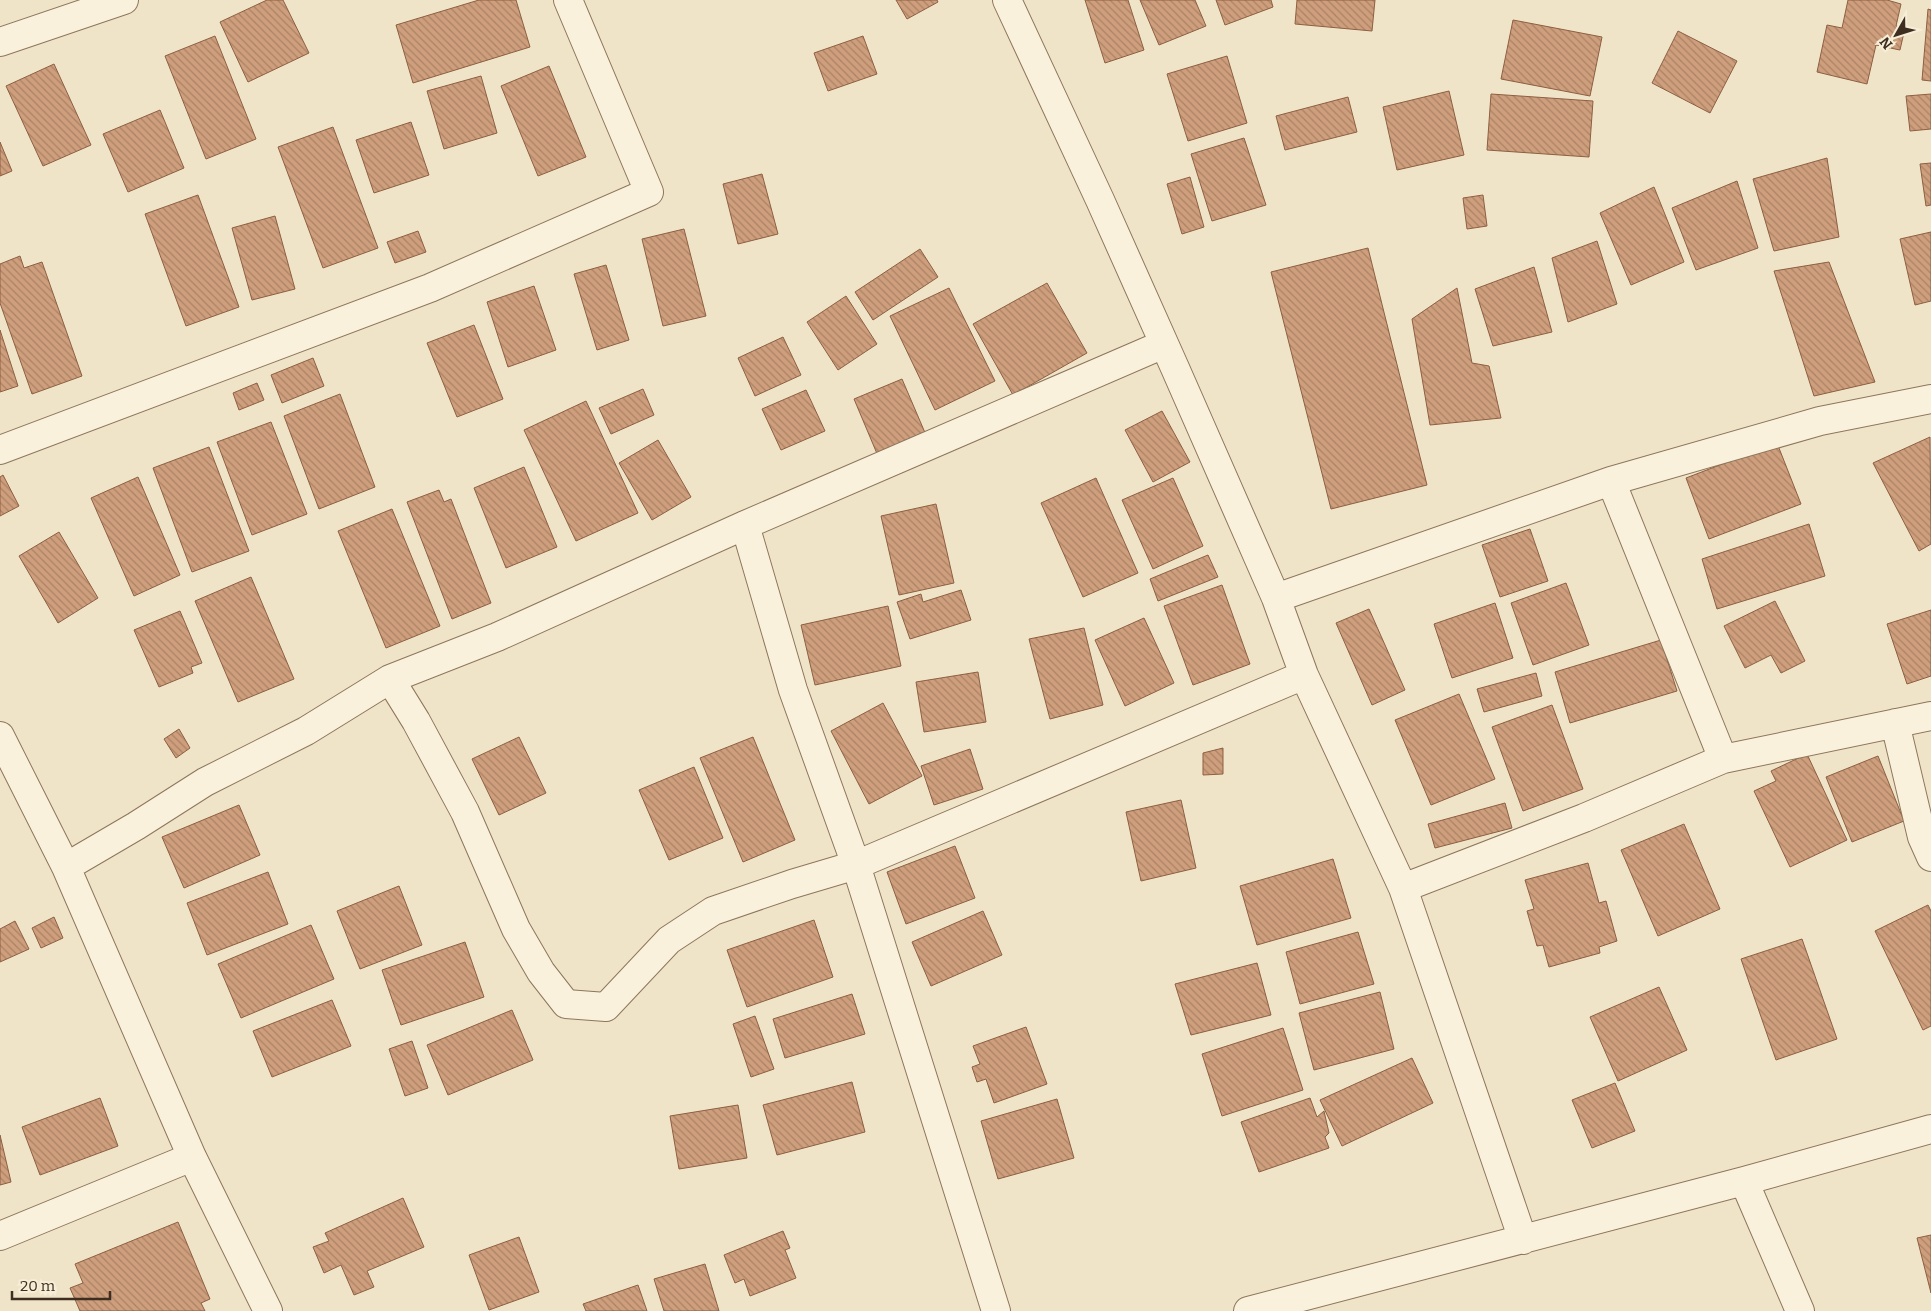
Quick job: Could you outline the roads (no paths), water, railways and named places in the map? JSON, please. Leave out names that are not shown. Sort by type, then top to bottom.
[{"type":"street","points":[[0,42],[124,0]]},
{"type":"street","points":[[0,450],[430,288],[649,192],[568,0]]},
{"type":"street","points":[[1007,0],[1100,200],[1276,598],[1304,674],[1402,888],[1523,1240]]},
{"type":"street","points":[[66,867],[136,826],[205,782],[306,732],[390,679],[497,637],[745,525],[941,442],[1164,344]]},
{"type":"street","points":[[1276,598],[1611,481],[1820,421],[1931,399]]},
{"type":"street","points":[[1611,481],[1723,759]]},
{"type":"street","points":[[745,525],[793,690],[856,865],[996,1311]]},
{"type":"street","points":[[390,679],[416,721],[465,812],[516,929],[541,972],[566,1004],[606,1007],[669,940],[713,911],[792,884],[856,865],[1304,674]]},
{"type":"street","points":[[1402,888],[1584,818],[1723,759],[1931,716]]},
{"type":"street","points":[[1896,723],[1922,837],[1931,858]]},
{"type":"street","points":[[0,736],[66,867],[192,1157],[268,1311]]},
{"type":"street","points":[[1248,1311],[1523,1240],[1931,1129]]},
{"type":"street","points":[[0,1236],[192,1157]]},
{"type":"street","points":[[1744,1181],[1800,1311]]}]
